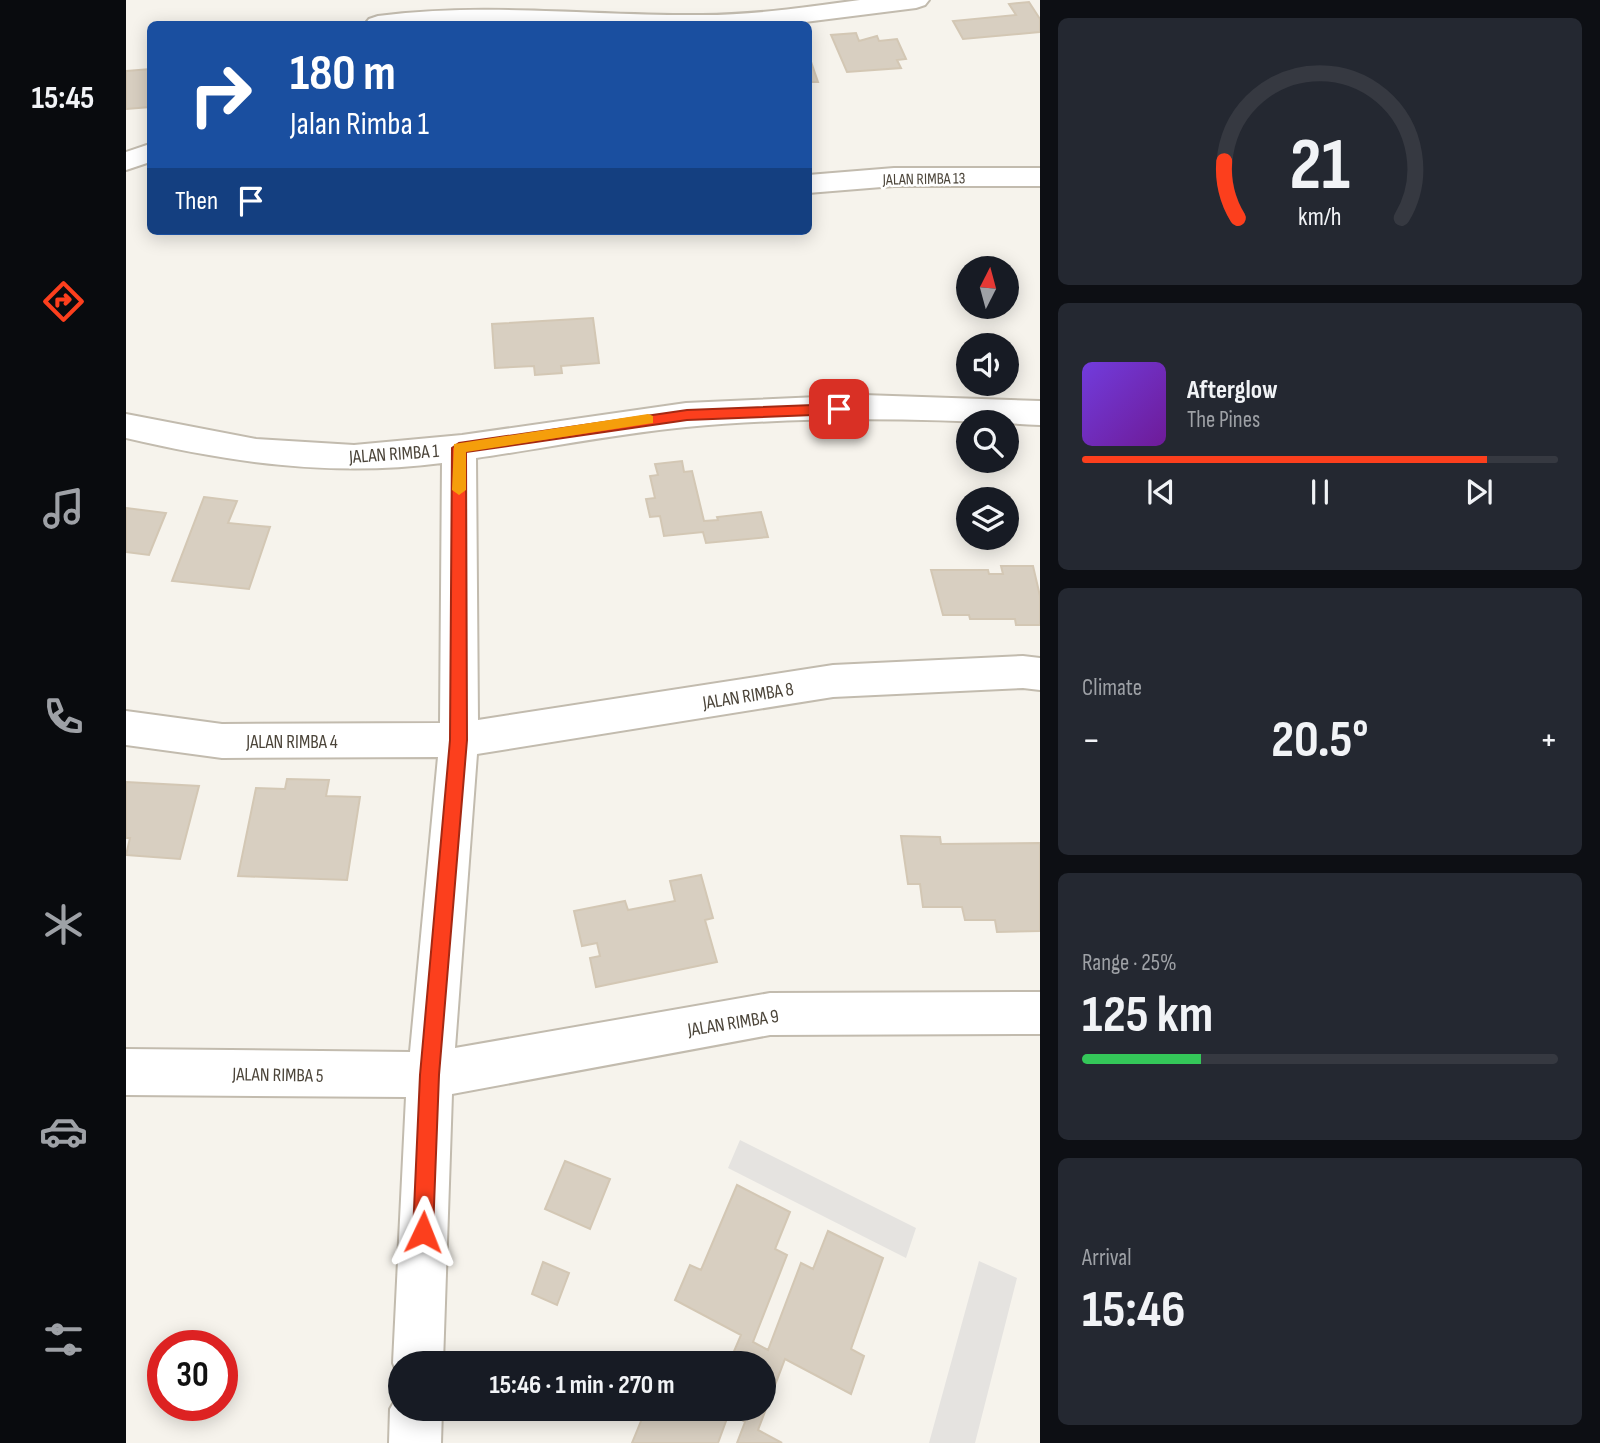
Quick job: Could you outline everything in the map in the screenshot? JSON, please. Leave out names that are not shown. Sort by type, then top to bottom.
[{"type":"street","points":[[752,21],[916,0]]},
{"type":"street","points":[[402,21],[465,13],[654,21]]},
{"type":"street","points":[[126,161],[147,154]]},
{"type":"street","name":"JALAN RIMBA 13","points":[[812,184],[894,177],[1040,177]]},
{"type":"street","name":"JALAN RIMBA 1","points":[[126,426],[207,445],[307,456],[387,456],[687,415],[839,409],[1040,413]]},
{"type":"street","points":[[418,1351],[430,1075],[458,740],[459,448]]},
{"type":"street","name":"JALAN RIMBA 8","points":[[458,740],[833,681],[1023,672],[1040,674]]},
{"type":"street","name":"JALAN RIMBA 4","points":[[126,728],[222,741],[458,740]]},
{"type":"street","name":"JALAN RIMBA 9","points":[[430,1075],[770,1014],[1040,1013]]},
{"type":"street","name":"JALAN RIMBA 5","points":[[126,1072],[430,1075]]},
{"type":"street","points":[[415,1443],[416,1421]]},
{"type":"shaded area","points":[[740,1140],[916,1228],[906,1258],[728,1168]]},
{"type":"shaded area","points":[[979,1261],[1017,1278],[975,1443],[929,1443]]},
{"type":"building","points":[[1029,2],[1040,19],[1040,32],[963,39],[953,21],[1016,15],[1009,4]]},
{"type":"building","points":[[856,33],[859,41],[877,36],[879,41],[897,39],[906,59],[897,60],[901,68],[847,72],[831,35]]},
{"type":"building","points":[[812,65],[818,82],[812,82]]},
{"type":"building","points":[[147,69],[147,107],[126,109],[126,71]]},
{"type":"building","points":[[593,318],[599,363],[561,366],[562,373],[535,375],[534,366],[495,368],[492,324]]},
{"type":"building","points":[[682,461],[684,472],[692,471],[704,521],[761,512],[768,537],[706,543],[703,532],[664,536],[660,516],[650,517],[646,499],[655,498],[650,476],[658,475],[655,464]]},
{"type":"building","points":[[204,497],[237,501],[228,523],[270,527],[249,589],[172,581]]},
{"type":"building","points":[[126,508],[166,513],[149,555],[126,552]]},
{"type":"building","points":[[1001,566],[1033,566],[1040,596],[1040,625],[1016,625],[1015,619],[970,619],[969,615],[943,615],[931,570],[988,570],[989,574],[1003,574]]},
{"type":"building","points":[[287,779],[329,780],[326,796],[360,797],[347,880],[238,876],[256,788],[285,789]]},
{"type":"building","points":[[126,782],[199,786],[180,859],[126,855],[130,838],[126,838]]},
{"type":"building","points":[[901,836],[940,837],[941,844],[1040,843],[1040,931],[997,932],[995,920],[965,920],[962,907],[923,907],[920,884],[908,884]]},
{"type":"building","points":[[701,875],[713,918],[705,920],[717,962],[596,987],[590,958],[600,956],[597,943],[582,946],[574,911],[625,901],[628,910],[675,901],[670,881]]},
{"type":"building","points":[[565,1161],[610,1179],[590,1229],[545,1209]]},
{"type":"building","points":[[737,1185],[790,1212],[775,1249],[787,1255],[753,1342],[768,1350],[801,1263],[813,1269],[828,1231],[883,1258],[851,1349],[864,1356],[851,1394],[785,1359],[776,1383],[776,1351],[734,1351],[741,1335],[675,1300],[690,1265],[701,1270]]},
{"type":"building","points":[[543,1262],[569,1273],[557,1305],[532,1294]]},
{"type":"building","points":[[641,1421],[726,1421],[718,1443],[632,1443]]},
{"type":"building","points":[[761,1421],[758,1430],[782,1443],[737,1443],[745,1422]]},
{"type":"slow traffic","points":[[459,490],[459,448],[648,419]]},
{"type":"route","points":[[423,1232],[430,1075],[458,740],[459,448],[578,428],[687,415],[839,409]]}]
